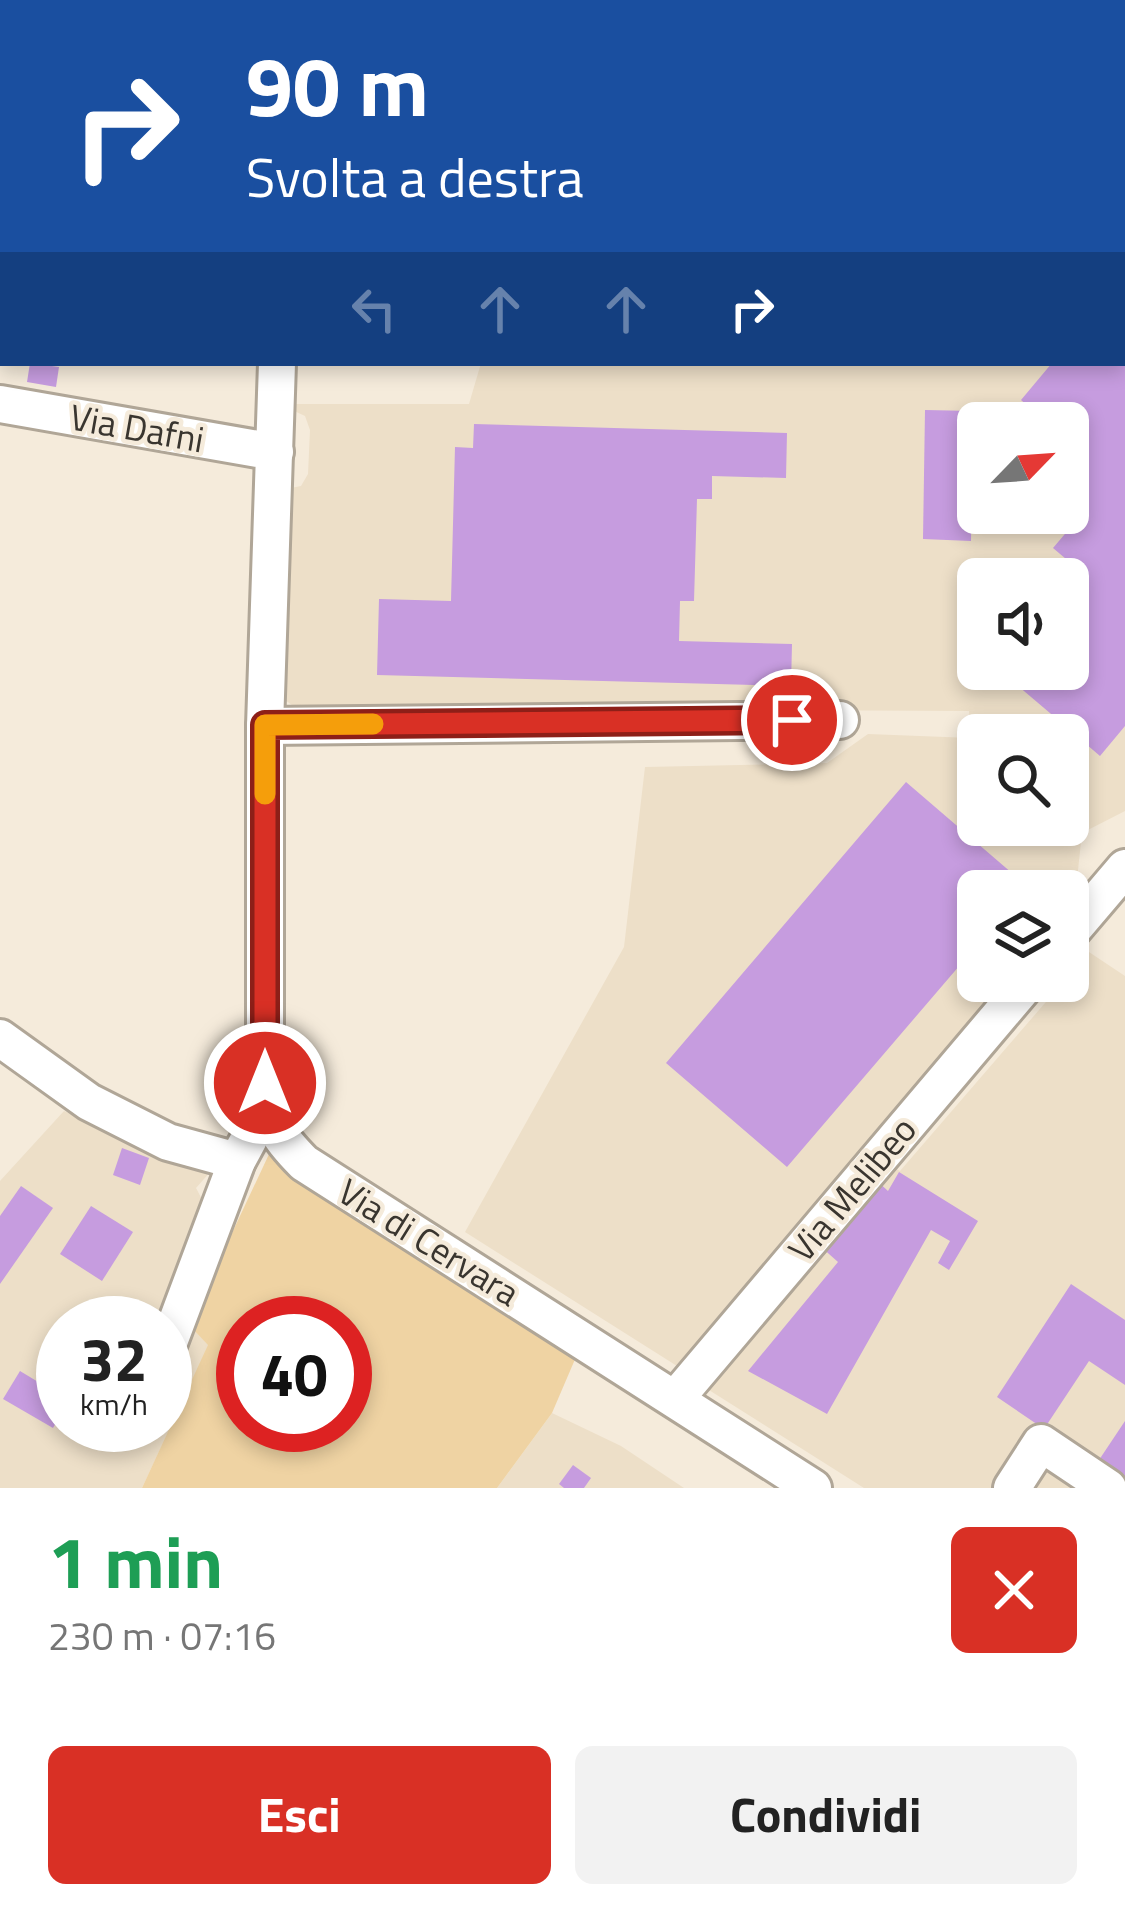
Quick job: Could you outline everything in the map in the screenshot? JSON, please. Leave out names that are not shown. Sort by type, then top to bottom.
[{"type":"street","points":[[186,1296],[237,1161],[249,1139],[272,1124],[265,1083],[265,725],[277,366]]},
{"type":"street","name":"Via Dafni","points":[[0,404],[275,452]]},
{"type":"street","points":[[265,725],[840,720]]},
{"type":"street","points":[[1089,910],[1125,868]]},
{"type":"street","name":"Via Melibeo","points":[[676,1398],[1011,1002]]},
{"type":"street","points":[[0,1038],[89,1102],[168,1142],[237,1161]]},
{"type":"street","name":"Via di Cervara","points":[[272,1124],[304,1163],[813,1488]]},
{"type":"street","points":[[1012,1488],[1041,1444],[1108,1488]]},
{"type":"shaded area","points":[[480,366],[1125,366],[1125,811],[1089,829],[1089,714],[296,708],[285,700],[291,488],[301,486],[308,474],[310,430],[305,416],[289,404],[469,404]]},
{"type":"shaded area","points":[[868,734],[957,737],[957,846],[1081,846],[1078,870],[957,870],[957,1002],[986,1002],[677,1366],[465,1232],[624,947],[645,767],[827,763]]},
{"type":"shaded area","points":[[1089,952],[1125,976],[1125,1488],[864,1488],[701,1385],[889,1165],[900,1171],[1046,1002],[1089,1002]]},
{"type":"shaded area","points":[[64,1111],[211,1171],[196,1188],[205,1205],[166,1296],[36,1296],[36,1452],[159,1452],[142,1488],[0,1488],[0,1181]]},
{"type":"shaded area","points":[[270,1152],[290,1172],[576,1357],[552,1413],[497,1488],[142,1488],[159,1452],[192,1452],[192,1380],[208,1345],[192,1323]]},
{"type":"shaded area","points":[[192,1328],[209,1345],[192,1381]]},
{"type":"shaded area","points":[[552,1413],[621,1446],[684,1488],[497,1488]]},
{"type":"building","points":[[30,366],[59,367],[56,387],[27,382]]},
{"type":"building","points":[[1049,366],[1125,366],[1125,726],[1100,756],[1089,747],[1089,714],[1051,714],[1023,690],[1089,690],[1089,558],[1065,558],[1053,548],[1065,534],[1089,534],[1089,402],[1023,402]]},
{"type":"building","points":[[925,410],[957,411],[957,534],[971,534],[971,541],[923,539]]},
{"type":"building","points":[[474,424],[787,433],[786,478],[712,476],[712,499],[697,499],[694,601],[680,601],[679,641],[792,644],[791,686],[377,675],[379,599],[451,601],[455,447],[473,448]]},
{"type":"building","points":[[906,782],[957,826],[957,846],[980,846],[1008,870],[957,870],[957,969],[787,1167],[666,1063]]},
{"type":"building","points":[[122,1148],[149,1158],[140,1185],[113,1175]]},
{"type":"building","points":[[899,1172],[978,1221],[949,1270],[938,1263],[950,1241],[931,1230],[827,1414],[748,1371],[838,1262],[820,1246],[876,1180],[888,1191]]},
{"type":"building","points":[[21,1186],[53,1208],[0,1284],[0,1216]]},
{"type":"building","points":[[91,1206],[133,1232],[102,1281],[60,1254]]},
{"type":"building","points":[[1071,1284],[1125,1320],[1125,1385],[1089,1361],[1044,1429],[997,1397]]},
{"type":"building","points":[[20,1371],[36,1381],[36,1418],[3,1399]]},
{"type":"building","points":[[1125,1421],[1125,1482],[1097,1463]]},
{"type":"building","points":[[573,1465],[591,1478],[584,1488],[559,1484]]},
{"type":"slow traffic","points":[[265,794],[265,725],[373,724]]},
{"type":"route","points":[[265,1083],[265,725],[792,720]]}]
